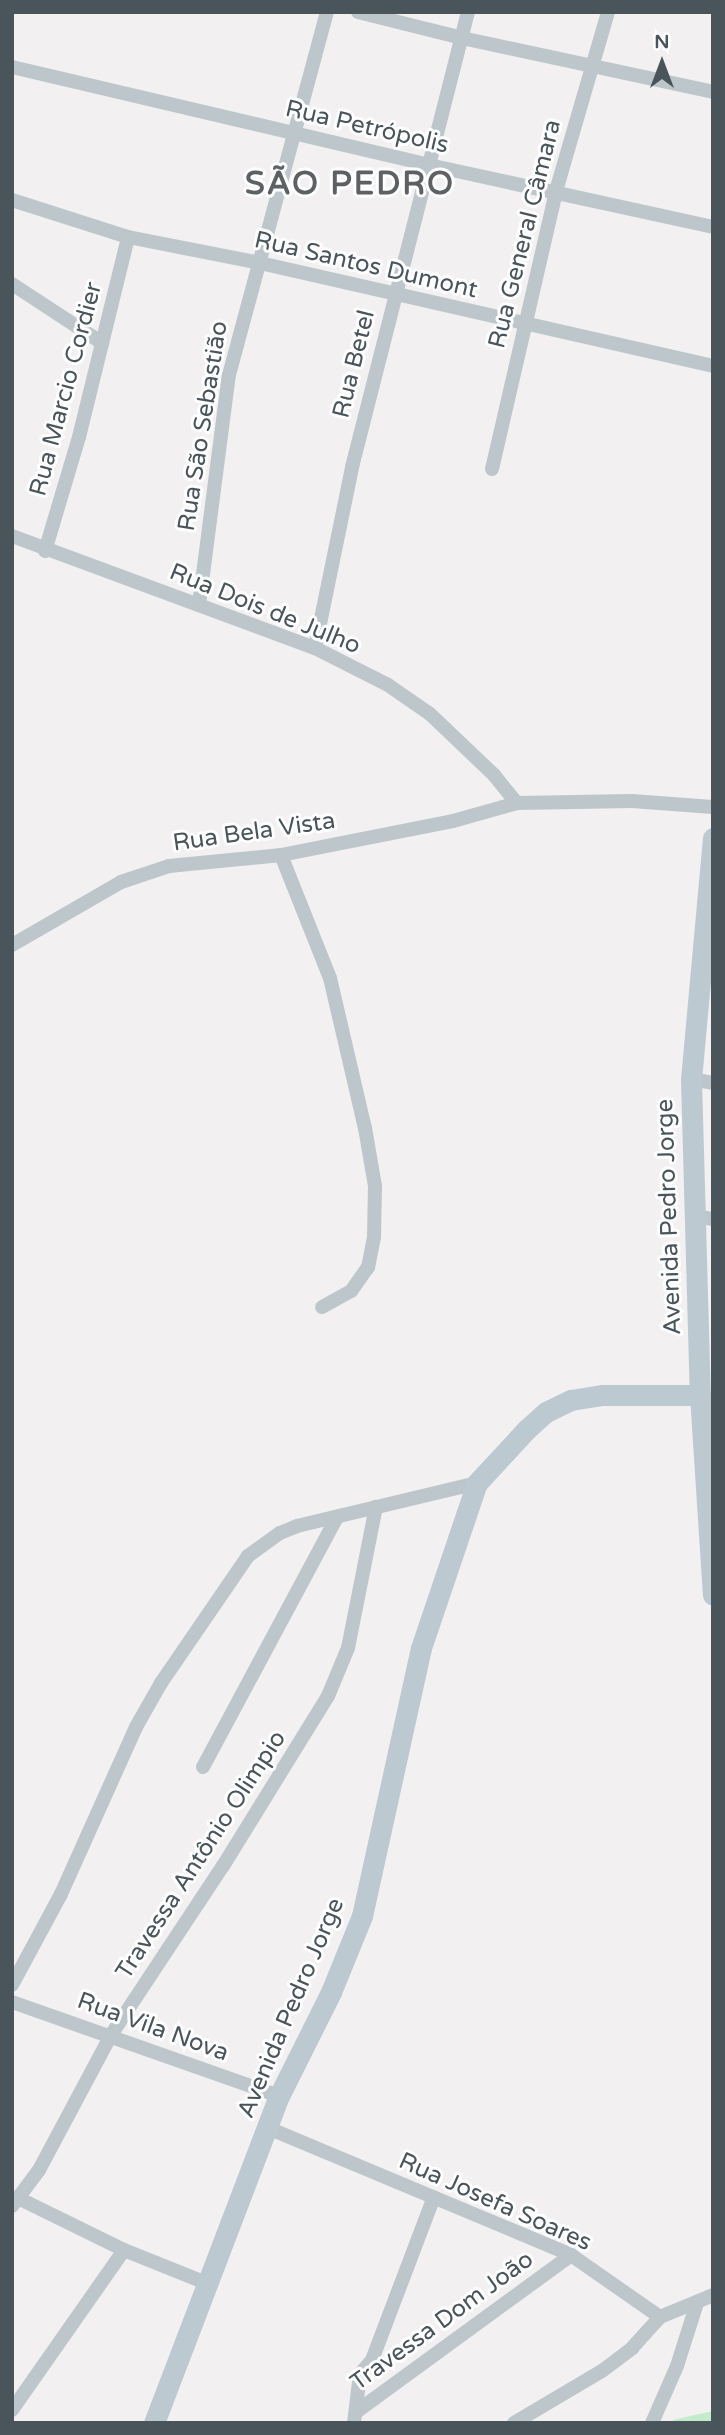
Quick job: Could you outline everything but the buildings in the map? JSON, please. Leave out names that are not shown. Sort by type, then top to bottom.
[{"type":"street","name":"Rua São Sebastião","points":[[199,605],[229,374],[327,12]]},
{"type":"street","points":[[358,12],[592,68],[713,92]]},
{"type":"street","name":"Rua Betel","points":[[315,648],[352,467],[468,12]]},
{"type":"street","name":"Rua General Câmara","points":[[492,469],[556,191],[608,12]]},
{"type":"street","name":"Rua Petrópolis","points":[[12,67],[429,165],[713,227]]},
{"type":"street","name":"Rua Santos Dumont","points":[[12,200],[128,237],[260,263],[526,326],[713,366]]},
{"type":"street","name":"Rua Marcio Cordier","points":[[46,551],[79,437],[128,237]]},
{"type":"street","points":[[12,284],[102,343]]},
{"type":"street","name":"Rua Dois de Julho","points":[[12,536],[46,551],[315,648],[388,685],[430,714],[494,775],[517,803]]},
{"type":"street","points":[[517,803],[632,801],[713,807]]},
{"type":"street","name":"Rua Bela Vista","points":[[12,945],[121,882],[169,866],[281,855],[453,821],[517,803]]},
{"type":"street","name":"Avenida Pedro Jorge","points":[[713,838],[709,941],[691,1079],[705,1217],[706,1395],[713,1595]]},
{"type":"street","points":[[281,855],[330,978],[365,1128],[375,1186],[374,1237],[368,1267],[351,1291],[322,1307]]},
{"type":"street","points":[[691,1079],[713,1083]]},
{"type":"street","points":[[12,1985],[61,1894],[142,1716],[248,1556],[280,1533],[477,1483],[546,1412],[571,1400],[603,1395],[706,1395]]},
{"type":"street","name":"Avenida Pedro Jorge","points":[[154,2423],[279,2096],[331,1992],[362,1916],[421,1648],[477,1483]]},
{"type":"street","name":"Travessa Antônio Olimpio","points":[[15,2202],[39,2170],[111,2035],[230,1855],[328,1696],[348,1648],[376,1507]]},
{"type":"street","points":[[203,1767],[337,1517]]},
{"type":"street","name":"Rua Vila Nova","points":[[12,2002],[279,2096]]},
{"type":"street","name":"Rua Josefa Soares","points":[[268,2128],[571,2255],[660,2316]]},
{"type":"street","name":"Travessa Dom João","points":[[355,2417],[360,2374],[372,2360],[434,2197]]},
{"type":"street","points":[[15,2202],[206,2283]]},
{"type":"street","points":[[12,2410],[124,2250]]},
{"type":"street","name":"Travessa Dom João","points":[[355,2417],[571,2255]]},
{"type":"street","points":[[514,2423],[602,2371],[632,2348],[660,2316],[713,2295]]},
{"type":"street","points":[[652,2423],[677,2367],[697,2303]]},
{"type":"green space","points":[[713,2411],[713,2423],[673,2423],[673,2420]]},
{"type":"district","name":"SÃO PEDRO","points":[[350,184]]}]
